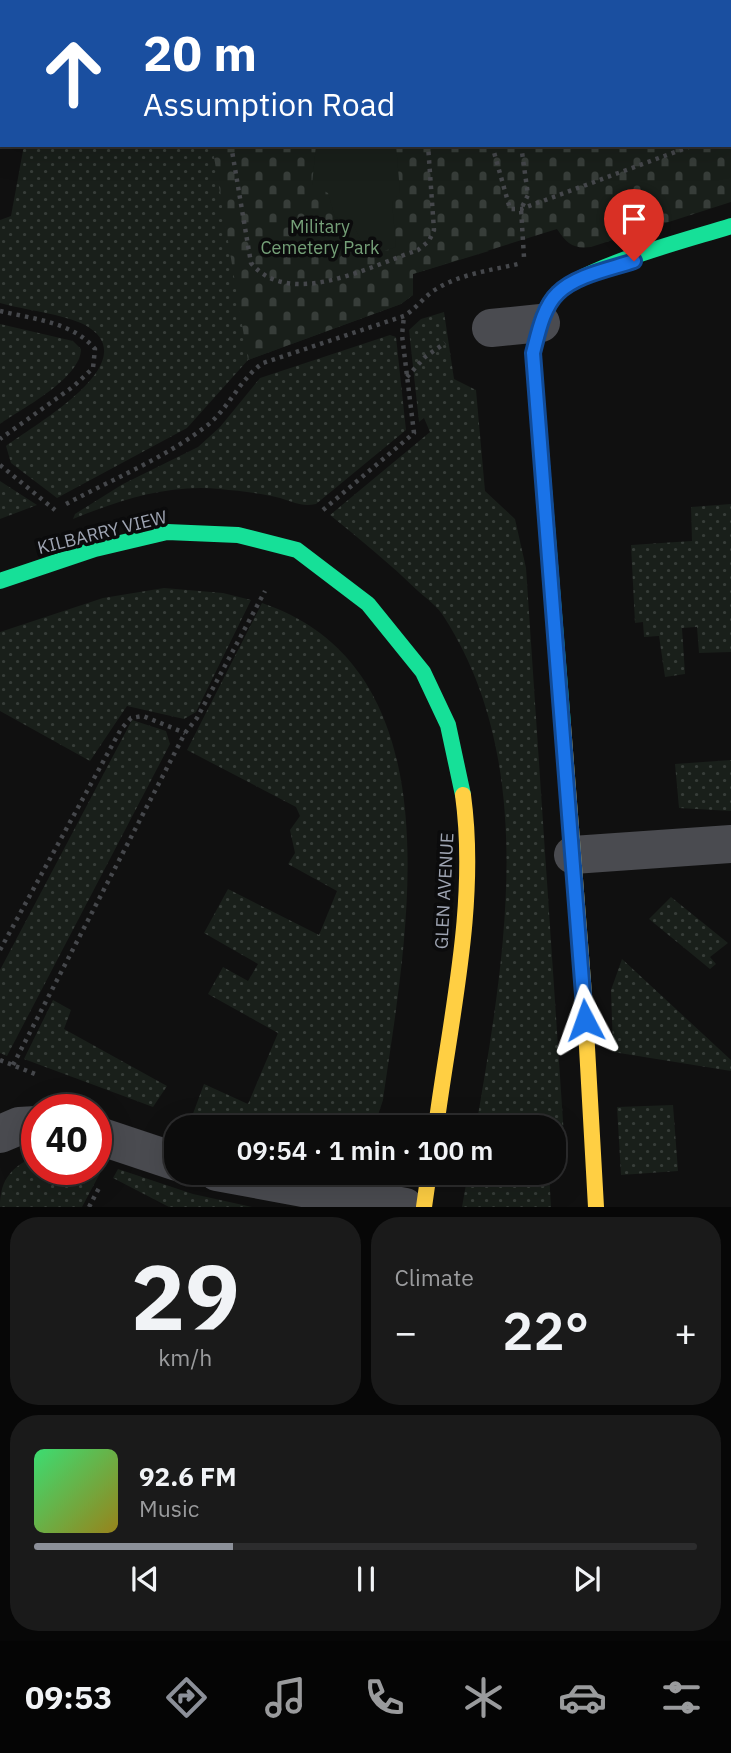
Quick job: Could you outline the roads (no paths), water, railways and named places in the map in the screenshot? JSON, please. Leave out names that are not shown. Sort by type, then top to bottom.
[{"type":"street","points":[[596,1207],[573,855],[533,353],[541,323],[558,293],[585,278],[731,226]]},
{"type":"street","points":[[491,328],[541,323]]},
{"type":"street","name":"KILBARRY VIEW","points":[[0,581],[96,549],[167,532],[238,535],[297,550]]},
{"type":"street","name":"GLEN AVENUE","points":[[297,550],[368,604],[424,672],[448,725],[468,833],[466,910],[438,1115]]},
{"type":"street","points":[[573,855],[731,844]]},
{"type":"street","points":[[0,1134],[21,1126]]},
{"type":"street","points":[[112,1140],[164,1158]]},
{"type":"street","points":[[287,1185],[405,1207]]},
{"type":"street","points":[[424,1207],[427,1185]]},
{"type":"park label","name":"Military Cemetery Park","points":[[320,236]]}]
